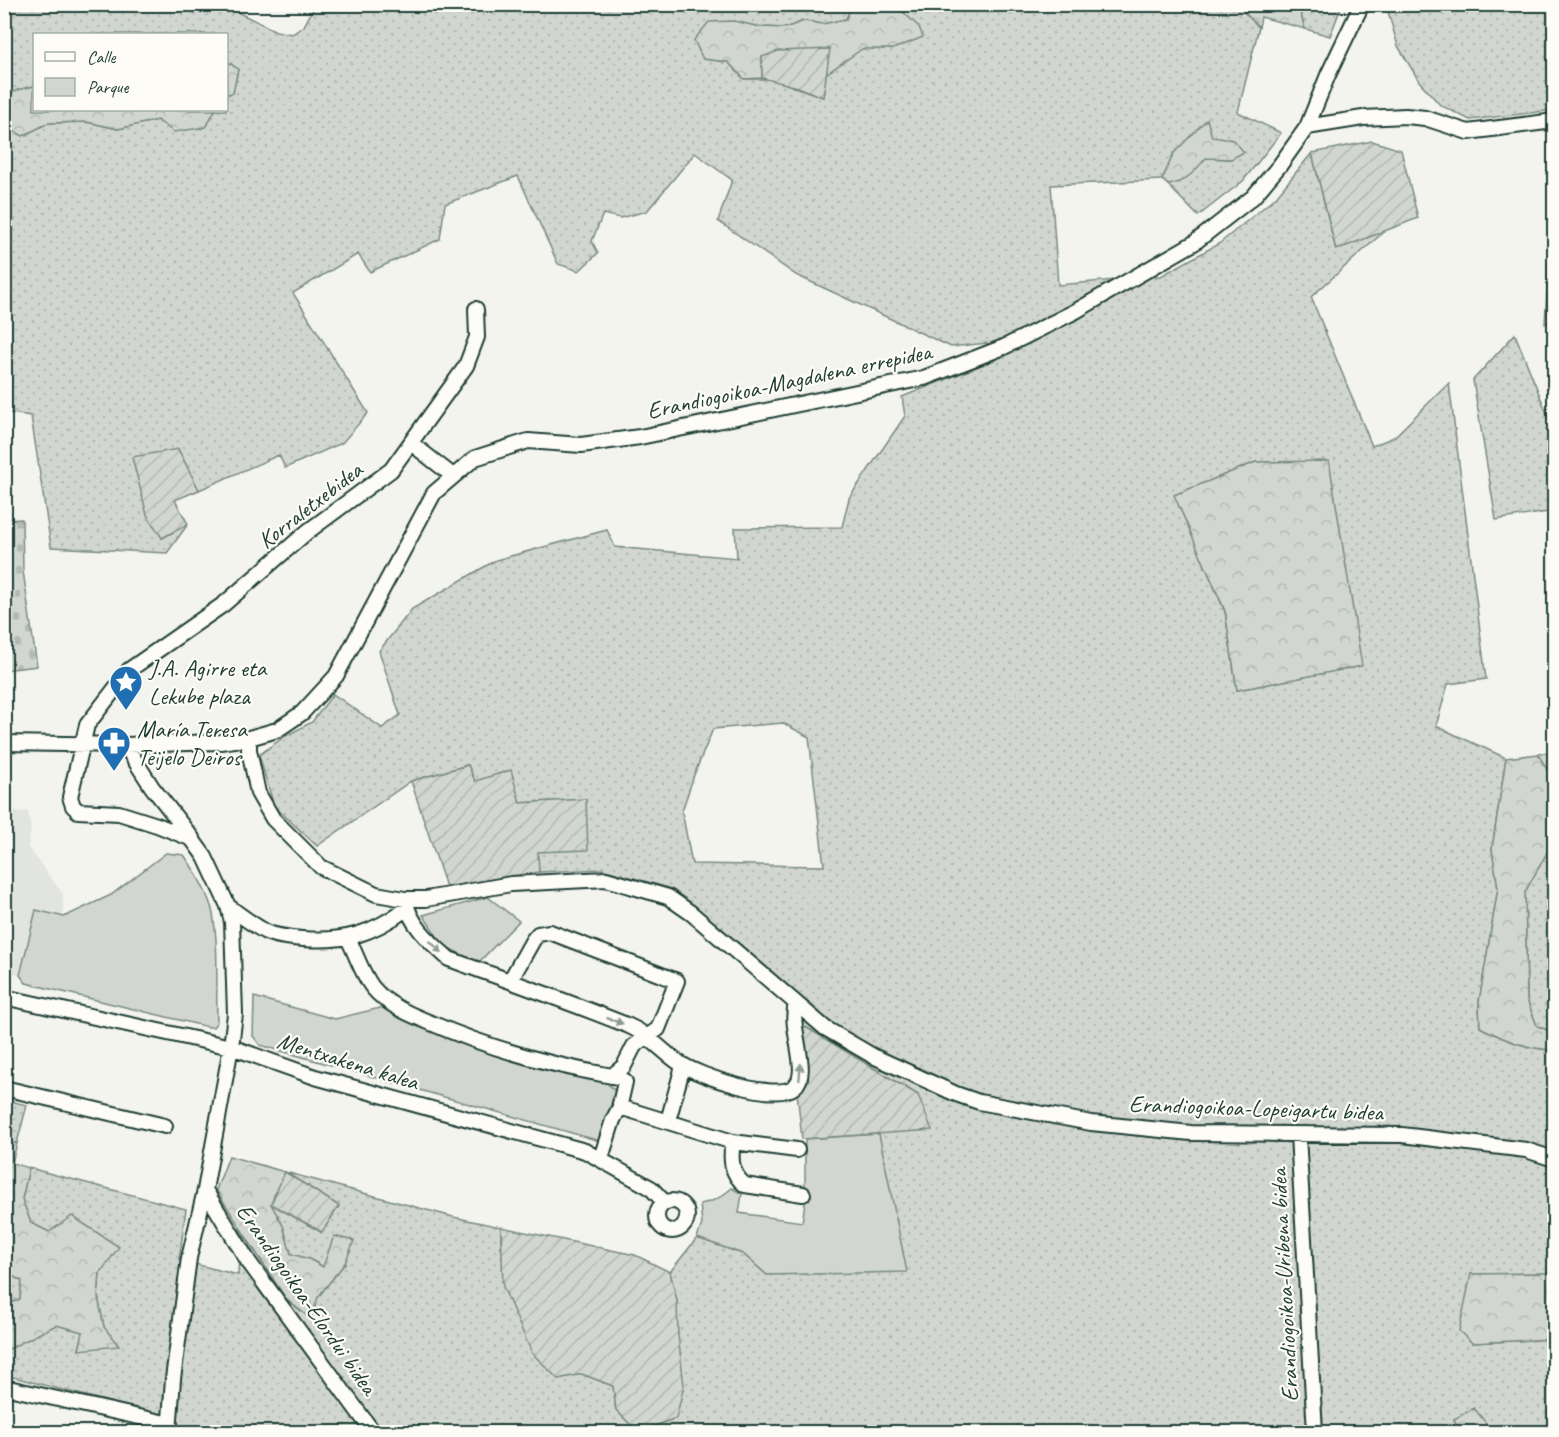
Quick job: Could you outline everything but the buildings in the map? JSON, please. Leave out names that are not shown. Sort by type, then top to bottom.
[{"type":"street","name":"Erandiogoikoa-Magdalena errepidea","points":[[4,742],[125,745],[220,742],[249,738],[277,730],[302,713],[336,676],[434,493],[474,458],[528,441],[581,445],[640,437],[924,378],[1004,347],[1076,311],[1194,243],[1253,196],[1280,165],[1307,127],[1328,75],[1362,4]]},
{"type":"street","points":[[1307,127],[1363,118],[1406,116],[1425,117],[1468,132],[1554,121]]},
{"type":"street","name":"Korraletxebidea","points":[[192,839],[119,813],[78,811],[70,797],[87,724],[129,670],[224,603],[307,532],[391,470],[466,366],[477,337],[476,309]]},
{"type":"street","points":[[411,443],[453,476]]},
{"type":"street","name":"Erandiogoikoa-Lopeigartu bidea","points":[[249,738],[249,750],[258,793],[273,819],[321,867],[376,894],[405,904],[511,884],[606,879],[668,897],[691,913],[825,1028],[873,1056],[978,1102],[1091,1123],[1168,1131],[1402,1135],[1505,1146],[1554,1159]]},
{"type":"street","points":[[4,1387],[170,1428],[173,1380],[189,1258],[205,1190],[231,1047],[235,1014],[232,922],[228,906],[205,857],[152,787],[125,745]]},
{"type":"street","points":[[228,906],[267,933],[286,938],[326,940],[348,938],[385,924],[405,904],[413,922],[431,944],[449,959],[632,1027],[683,1066],[730,1084],[762,1091],[788,1091],[800,1081],[802,1069],[794,1027],[796,1004]]},
{"type":"street","points":[[510,981],[533,940],[538,934],[550,932],[677,981],[658,1029],[634,1046],[624,1066],[612,1076]]},
{"type":"street","points":[[348,938],[371,986],[382,997],[410,1014],[449,1031],[522,1056],[571,1069],[621,1078],[625,1082],[621,1105],[613,1120],[601,1158]]},
{"type":"street","name":"Mentxakena kalea","points":[[4,997],[231,1047],[315,1077],[585,1151],[651,1188],[665,1203]]},
{"type":"street","points":[[668,1121],[683,1066]]},
{"type":"street","points":[[4,1088],[165,1126]]},
{"type":"street","points":[[621,1105],[623,1108],[733,1142],[797,1150]]},
{"type":"street","name":"Erandiogoikoa-Uribena bidea","points":[[1298,1135],[1315,1432]]},
{"type":"street","points":[[733,1142],[730,1157],[738,1180],[745,1185],[803,1194]]},
{"type":"street","name":"Erandiogoikoa-Elordui bidea","points":[[205,1190],[248,1261],[373,1432]]},
{"type":"shaded area","points":[[28,811],[31,829],[28,847],[63,894],[63,917],[36,911],[20,975],[5,971],[5,813]]},
{"type":"green space","points":[[179,4],[194,13],[199,5],[223,5],[276,31],[292,34],[304,26],[315,5],[852,5],[846,19],[823,24],[804,21],[785,28],[760,27],[734,21],[703,59],[728,62],[744,79],[772,79],[823,97],[826,74],[862,48],[893,49],[918,27],[901,10],[901,5],[1245,5],[1244,12],[1259,27],[1238,112],[1281,133],[1243,181],[1198,216],[1168,185],[1189,175],[1205,158],[1231,159],[1233,140],[1212,137],[1174,153],[1162,180],[1051,185],[1058,285],[1161,276],[1220,243],[1275,198],[1312,153],[1336,250],[1386,230],[1311,297],[1372,446],[1394,437],[1449,383],[1486,679],[1448,684],[1436,726],[1506,758],[1492,849],[1498,888],[1479,1002],[1480,1027],[1516,1043],[1554,1050],[1554,1259],[1550,1273],[1471,1274],[1472,1343],[1554,1339],[1554,1432],[1481,1432],[1486,1423],[1454,1419],[1459,1432],[640,1432],[676,1418],[677,1301],[670,1272],[697,1238],[743,1254],[767,1275],[878,1135],[918,1095],[789,1017],[786,986],[711,922],[665,887],[602,869],[539,872],[537,852],[586,799],[520,803],[474,781],[468,765],[411,781],[317,846],[274,806],[259,755],[284,737],[312,722],[333,694],[382,728],[400,715],[379,651],[412,609],[496,560],[607,530],[615,547],[737,558],[735,528],[842,527],[849,498],[905,416],[902,397],[997,359],[987,343],[951,347],[796,275],[718,221],[732,180],[695,153],[647,211],[620,218],[603,214],[592,241],[598,253],[579,271],[558,264],[518,176],[445,204],[440,239],[370,272],[358,254],[293,293],[368,413],[342,443],[285,468],[279,455],[199,490],[178,449],[162,538],[188,524],[167,553],[51,547],[31,416],[10,413],[5,416],[5,126],[23,136],[48,123],[87,122],[118,129],[157,120],[206,127],[214,111],[228,111],[228,94],[233,93],[238,69],[228,62],[228,33],[33,33],[33,86],[5,96],[5,5]],"holes":[[[1256,462],[1329,462],[1361,666],[1237,690],[1225,612],[1175,495]],[[783,723],[809,737],[824,866],[692,864],[682,811],[713,729]]]},
{"type":"green space","points":[[852,4],[901,5],[901,10],[919,27],[923,37],[893,49],[862,49],[826,74],[829,49],[762,57],[762,78],[744,79],[728,62],[703,59],[694,40],[709,22],[734,21],[760,27],[785,28],[804,21],[823,24],[846,19]]},
{"type":"green space","points":[[1245,5],[1298,5],[1305,29],[1261,17],[1259,27],[1244,12]]},
{"type":"green space","points":[[1298,5],[1342,5],[1330,36],[1305,29]]},
{"type":"green space","points":[[1386,5],[1554,5],[1554,110],[1470,120],[1440,105],[1419,81],[1398,46]]},
{"type":"green space","points":[[830,49],[823,97],[798,87],[762,78],[762,57],[778,51]]},
{"type":"green space","points":[[228,62],[238,69],[233,93],[228,94]]},
{"type":"green space","points":[[33,86],[33,111],[214,111],[206,127],[174,132],[157,120],[118,129],[87,122],[48,123],[23,136],[5,126],[5,96]]},
{"type":"green space","points":[[1207,119],[1212,137],[1233,140],[1244,152],[1231,159],[1206,158],[1185,179],[1168,185],[1162,180],[1174,153]]},
{"type":"green space","points":[[1372,141],[1401,150],[1418,218],[1336,250],[1312,153]]},
{"type":"green space","points":[[1554,253],[1554,321],[1545,324],[1549,255]]},
{"type":"green space","points":[[1515,334],[1554,431],[1554,511],[1496,520],[1473,380]]},
{"type":"green space","points":[[178,449],[199,490],[175,500],[188,524],[162,538],[147,515],[132,457]]},
{"type":"green space","points":[[1329,461],[1362,666],[1237,690],[1225,611],[1174,495],[1256,462]]},
{"type":"green space","points":[[22,519],[23,571],[37,666],[5,670],[5,520]]},
{"type":"green space","points":[[1554,751],[1554,782],[1538,754]]},
{"type":"green space","points":[[1538,754],[1554,782],[1554,824],[1549,849],[1525,892],[1527,1000],[1537,1026],[1554,1033],[1554,1050],[1516,1043],[1480,1027],[1479,1002],[1498,888],[1492,849],[1506,758]]},
{"type":"green space","points":[[468,765],[475,781],[511,770],[520,803],[586,799],[588,850],[538,852],[539,872],[446,887],[411,781]]},
{"type":"green space","points":[[1554,824],[1554,1033],[1537,1026],[1527,1000],[1525,892],[1549,849]]},
{"type":"green space","points":[[166,853],[184,855],[201,883],[213,914],[217,968],[217,1022],[213,1027],[26,983],[20,975],[36,910],[64,917],[111,895]]},
{"type":"green space","points":[[488,897],[519,921],[478,963],[443,945],[423,915]]},
{"type":"green space","points":[[254,997],[335,1019],[384,1007],[434,1031],[492,1054],[542,1069],[607,1083],[615,1091],[600,1141],[260,1045],[253,1036]]},
{"type":"green space","points":[[789,1017],[918,1095],[932,1130],[802,1139]]},
{"type":"green space","points":[[5,1100],[27,1105],[17,1143],[5,1145]]},
{"type":"green space","points":[[879,1134],[907,1272],[767,1275],[743,1254],[697,1238],[702,1224],[700,1204],[717,1199],[732,1188],[742,1194],[739,1213],[802,1222],[805,1203],[805,1139]]},
{"type":"green space","points":[[17,1143],[12,1163],[29,1168],[22,1199],[31,1223],[49,1232],[72,1216],[119,1247],[100,1273],[98,1297],[104,1327],[119,1346],[79,1350],[83,1332],[56,1325],[5,1351],[5,1306],[20,1299],[22,1281],[4,1272],[5,1145]]},
{"type":"green space","points":[[229,1156],[285,1172],[271,1204],[283,1226],[291,1254],[309,1259],[323,1267],[334,1236],[354,1241],[345,1263],[318,1297],[311,1319],[286,1299],[216,1190]]},
{"type":"green space","points":[[29,1168],[186,1209],[179,1260],[238,1275],[240,1229],[286,1299],[318,1297],[345,1263],[324,1267],[309,1259],[291,1254],[283,1226],[271,1204],[321,1232],[339,1206],[285,1172],[453,1217],[501,1227],[501,1248],[558,1379],[582,1374],[613,1386],[616,1410],[638,1432],[155,1432],[160,1415],[5,1375],[4,1351],[56,1325],[84,1332],[79,1349],[104,1327],[98,1297],[100,1273],[49,1232],[31,1223],[22,1199]]},
{"type":"green space","points":[[285,1172],[339,1206],[322,1232],[271,1204]]},
{"type":"green space","points":[[501,1227],[635,1255],[670,1272],[677,1301],[684,1386],[676,1418],[638,1432],[616,1410],[613,1386],[582,1374],[558,1379],[532,1353],[503,1287]]},
{"type":"green space","points":[[1554,1259],[1554,1339],[1472,1343],[1459,1331],[1471,1274],[1550,1273]]},
{"type":"green space","points":[[4,1272],[22,1281],[20,1300],[5,1306]]},
{"type":"green space","points":[[1474,1408],[1486,1423],[1481,1432],[1459,1432],[1454,1419]]},
{"type":"place","name":"J.A. Agirre eta Lekube plaza","points":[[126,711]]},
{"type":"place","name":"María Teresa Teijelo Deiros","points":[[114,772]]}]
